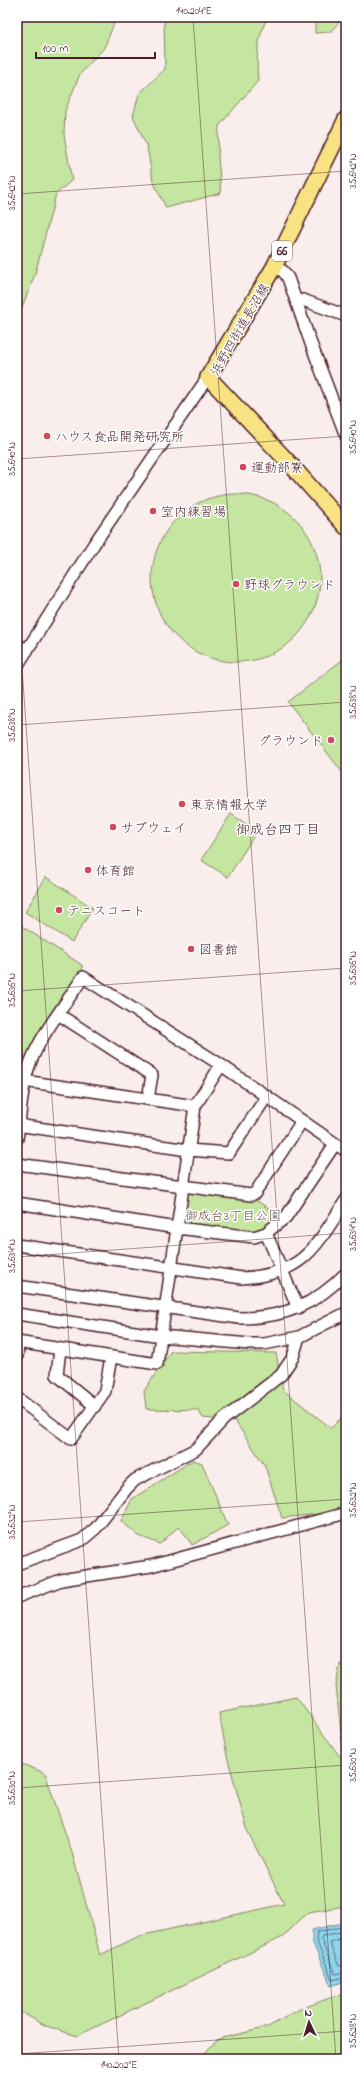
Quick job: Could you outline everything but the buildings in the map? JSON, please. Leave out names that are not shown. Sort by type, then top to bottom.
[{"type":"main road","name":"浜野四街道長沼線","points":[[346,120],[274,267],[208,378],[291,464],[346,527]]},
{"type":"street","points":[[274,267],[283,271],[288,278],[346,436]]},
{"type":"street","points":[[297,303],[303,300],[346,316]]},
{"type":"street","points":[[17,666],[94,544],[208,378]]},
{"type":"street","points":[[17,644],[27,650]]},
{"type":"street","points":[[17,1139],[21,1081],[58,1014],[83,977],[221,1065],[346,1151]]},
{"type":"street","points":[[58,1014],[152,1075],[148,1099]]},
{"type":"street","points":[[17,1357],[18,1342],[157,1364],[195,1106],[221,1065]]},
{"type":"street","points":[[21,1081],[195,1106]]},
{"type":"street","points":[[18,1125],[188,1150],[229,1153],[267,1096]]},
{"type":"street","points":[[17,1164],[251,1196],[255,1193],[302,1121]]},
{"type":"street","points":[[17,1203],[177,1228],[254,1237],[266,1233],[286,1217],[335,1144]]},
{"type":"street","points":[[17,1245],[242,1278],[260,1277],[298,1264],[317,1246],[346,1200]]},
{"type":"street","points":[[266,1233],[298,1308]]},
{"type":"street","points":[[17,1286],[239,1318],[259,1318],[282,1314],[298,1308],[326,1292],[346,1273]]},
{"type":"street","points":[[17,1314],[161,1336],[264,1344],[299,1337],[346,1313]]},
{"type":"street","points":[[17,1564],[82,1540],[96,1528],[135,1480],[196,1449],[224,1419],[281,1375],[293,1357],[299,1337]]},
{"type":"street","points":[[60,1349],[56,1375],[95,1406]]},
{"type":"street","points":[[17,1398],[70,1439],[105,1391],[111,1357]]},
{"type":"street","points":[[17,1597],[61,1580],[151,1566],[346,1513]]},
{"type":"green space","points":[[17,17],[114,17],[115,21],[104,48],[80,74],[65,111],[64,135],[72,180],[56,194],[35,274],[18,318]]},
{"type":"green space","points":[[164,17],[267,17],[258,48],[258,81],[219,126],[218,156],[221,193],[166,208],[153,181],[147,147],[133,116],[139,94],[165,69]]},
{"type":"green space","points":[[315,17],[344,17],[330,32],[315,33]]},
{"type":"green space","name":"野球グラウンド","points":[[228,494],[244,494],[268,500],[283,508],[296,518],[306,531],[314,546],[319,562],[319,594],[314,610],[306,625],[296,638],[283,648],[260,659],[244,662],[228,662],[204,656],[189,648],[176,638],[166,625],[155,602],[152,586],[152,570],[158,546],[166,531],[176,518],[189,508],[212,497]]},
{"type":"green space","name":"グラウンド","points":[[346,657],[346,777],[288,702]]},
{"type":"green space","points":[[231,814],[257,831],[228,877],[201,860]]},
{"type":"green space","name":"テニスコート","points":[[46,877],[93,908],[72,942],[25,912]]},
{"type":"green space","points":[[17,923],[82,965],[83,973],[24,1073],[17,1076]]},
{"type":"green space","name":"御成台3丁目公園","points":[[191,1191],[254,1199],[282,1217],[255,1234],[186,1226],[183,1221],[187,1193]]},
{"type":"green space","points":[[171,1351],[276,1353],[283,1390],[331,1428],[346,1413],[346,1469],[342,1477],[345,1511],[282,1518],[265,1466],[235,1421],[203,1418],[198,1410],[146,1409],[144,1391]]},
{"type":"green space","points":[[193,1460],[202,1463],[228,1525],[192,1545],[179,1526],[160,1544],[139,1536],[121,1521],[132,1499]]},
{"type":"green space","points":[[346,1663],[346,1906],[308,1912],[283,1937],[77,2036],[46,2026],[17,2010],[17,1762],[45,1773],[73,1856],[100,1955],[139,1936],[284,1904],[248,1832],[227,1756],[219,1713],[296,1697],[344,1762],[336,1686],[340,1664]]},
{"type":"green space","points":[[346,1992],[346,2059],[199,2059],[218,2039],[268,2027],[300,2009]]},
{"type":"water","points":[[346,1922],[346,1981],[331,1986],[312,1941],[312,1930]]},
{"type":"place","name":"ハウス食品開発研究所","points":[[47,436]]},
{"type":"place","name":"運動部寮","points":[[243,467]]},
{"type":"place","name":"室内練習場","points":[[153,511]]},
{"type":"place","name":"野球グラウンド","points":[[236,584]]},
{"type":"place","name":"グラウンド","points":[[331,740]]},
{"type":"place","name":"東京情報大学","points":[[182,804]]},
{"type":"place","name":"サブウェイ","points":[[113,827]]},
{"type":"place","name":"体育館","points":[[88,870]]},
{"type":"place","name":"テニスコート","points":[[59,910]]},
{"type":"place","name":"図書館","points":[[191,949]]},
{"type":"district","name":"御成台四丁目","points":[[278,829]]}]
